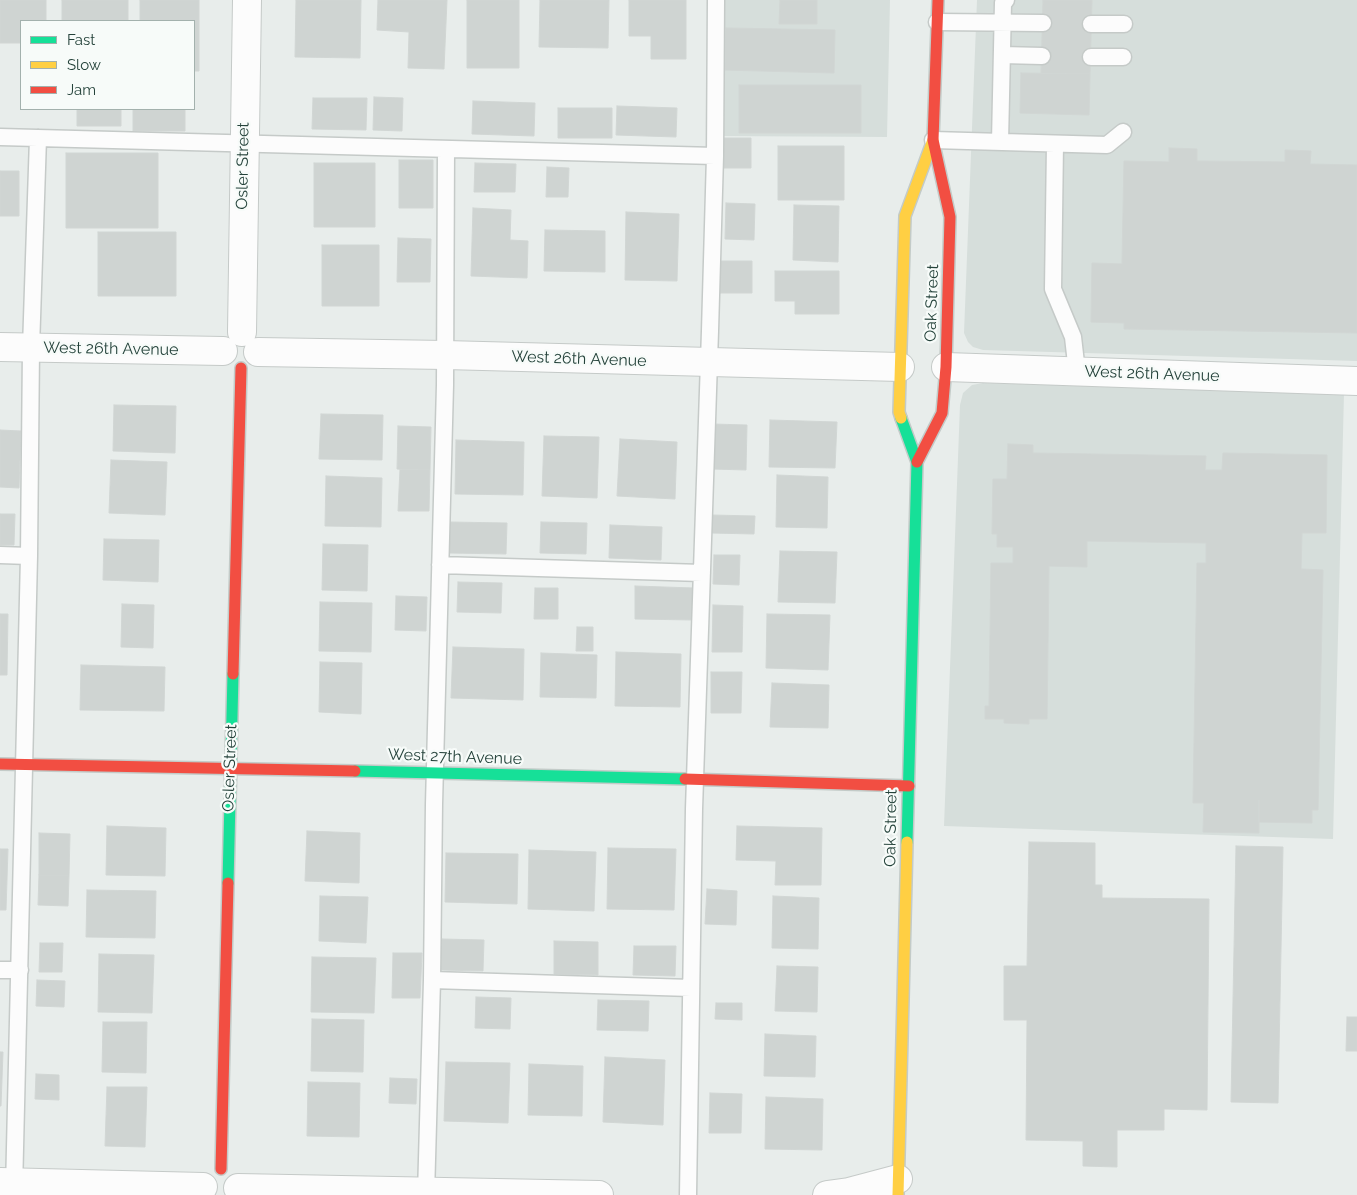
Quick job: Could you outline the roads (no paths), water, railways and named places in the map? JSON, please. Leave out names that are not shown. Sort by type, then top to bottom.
[{"type":"street","name":"Osler Street","points":[[221,1187],[241,351],[243,144],[247,0]]},
{"type":"street","name":"Oak Street","points":[[917,462],[942,413],[946,367],[950,218],[933,140],[938,0]]},
{"type":"street","name":"Oak Street","points":[[898,1187],[917,462],[899,412],[905,216],[933,140]]},
{"type":"street","name":"West 26th Avenue","points":[[0,347],[445,355],[900,367]]},
{"type":"street","name":"West 26th Avenue","points":[[946,367],[1357,381]]},
{"type":"street","name":"West 27th Avenue","points":[[0,764],[435,772],[909,786]]},
{"type":"street","points":[[10,1186],[221,1187],[426,1194],[599,1195]]},
{"type":"street","points":[[827,1195],[898,1187]]},
{"type":"lane","points":[[688,1195],[694,780],[715,156],[716,0]]},
{"type":"lane","points":[[1000,142],[1003,3],[1006,0]]},
{"type":"lane","points":[[937,22],[1043,23]]},
{"type":"lane","points":[[1091,24],[1124,24]]},
{"type":"lane","points":[[1002,55],[1042,56]]},
{"type":"lane","points":[[1091,57],[1124,57]]},
{"type":"lane","points":[[933,140],[1107,145],[1123,132]]},
{"type":"lane","points":[[0,138],[715,156]]},
{"type":"lane","points":[[10,1186],[20,970],[29,556],[31,348],[38,138]]},
{"type":"lane","points":[[1055,144],[1053,289],[1073,337],[1077,372]]},
{"type":"lane","points":[[426,1194],[445,355],[446,149]]},
{"type":"lane","points":[[0,555],[29,556]]},
{"type":"lane","points":[[440,565],[702,572]]},
{"type":"lane","points":[[0,970],[20,970]]},
{"type":"lane","points":[[432,980],[691,988]]}]
